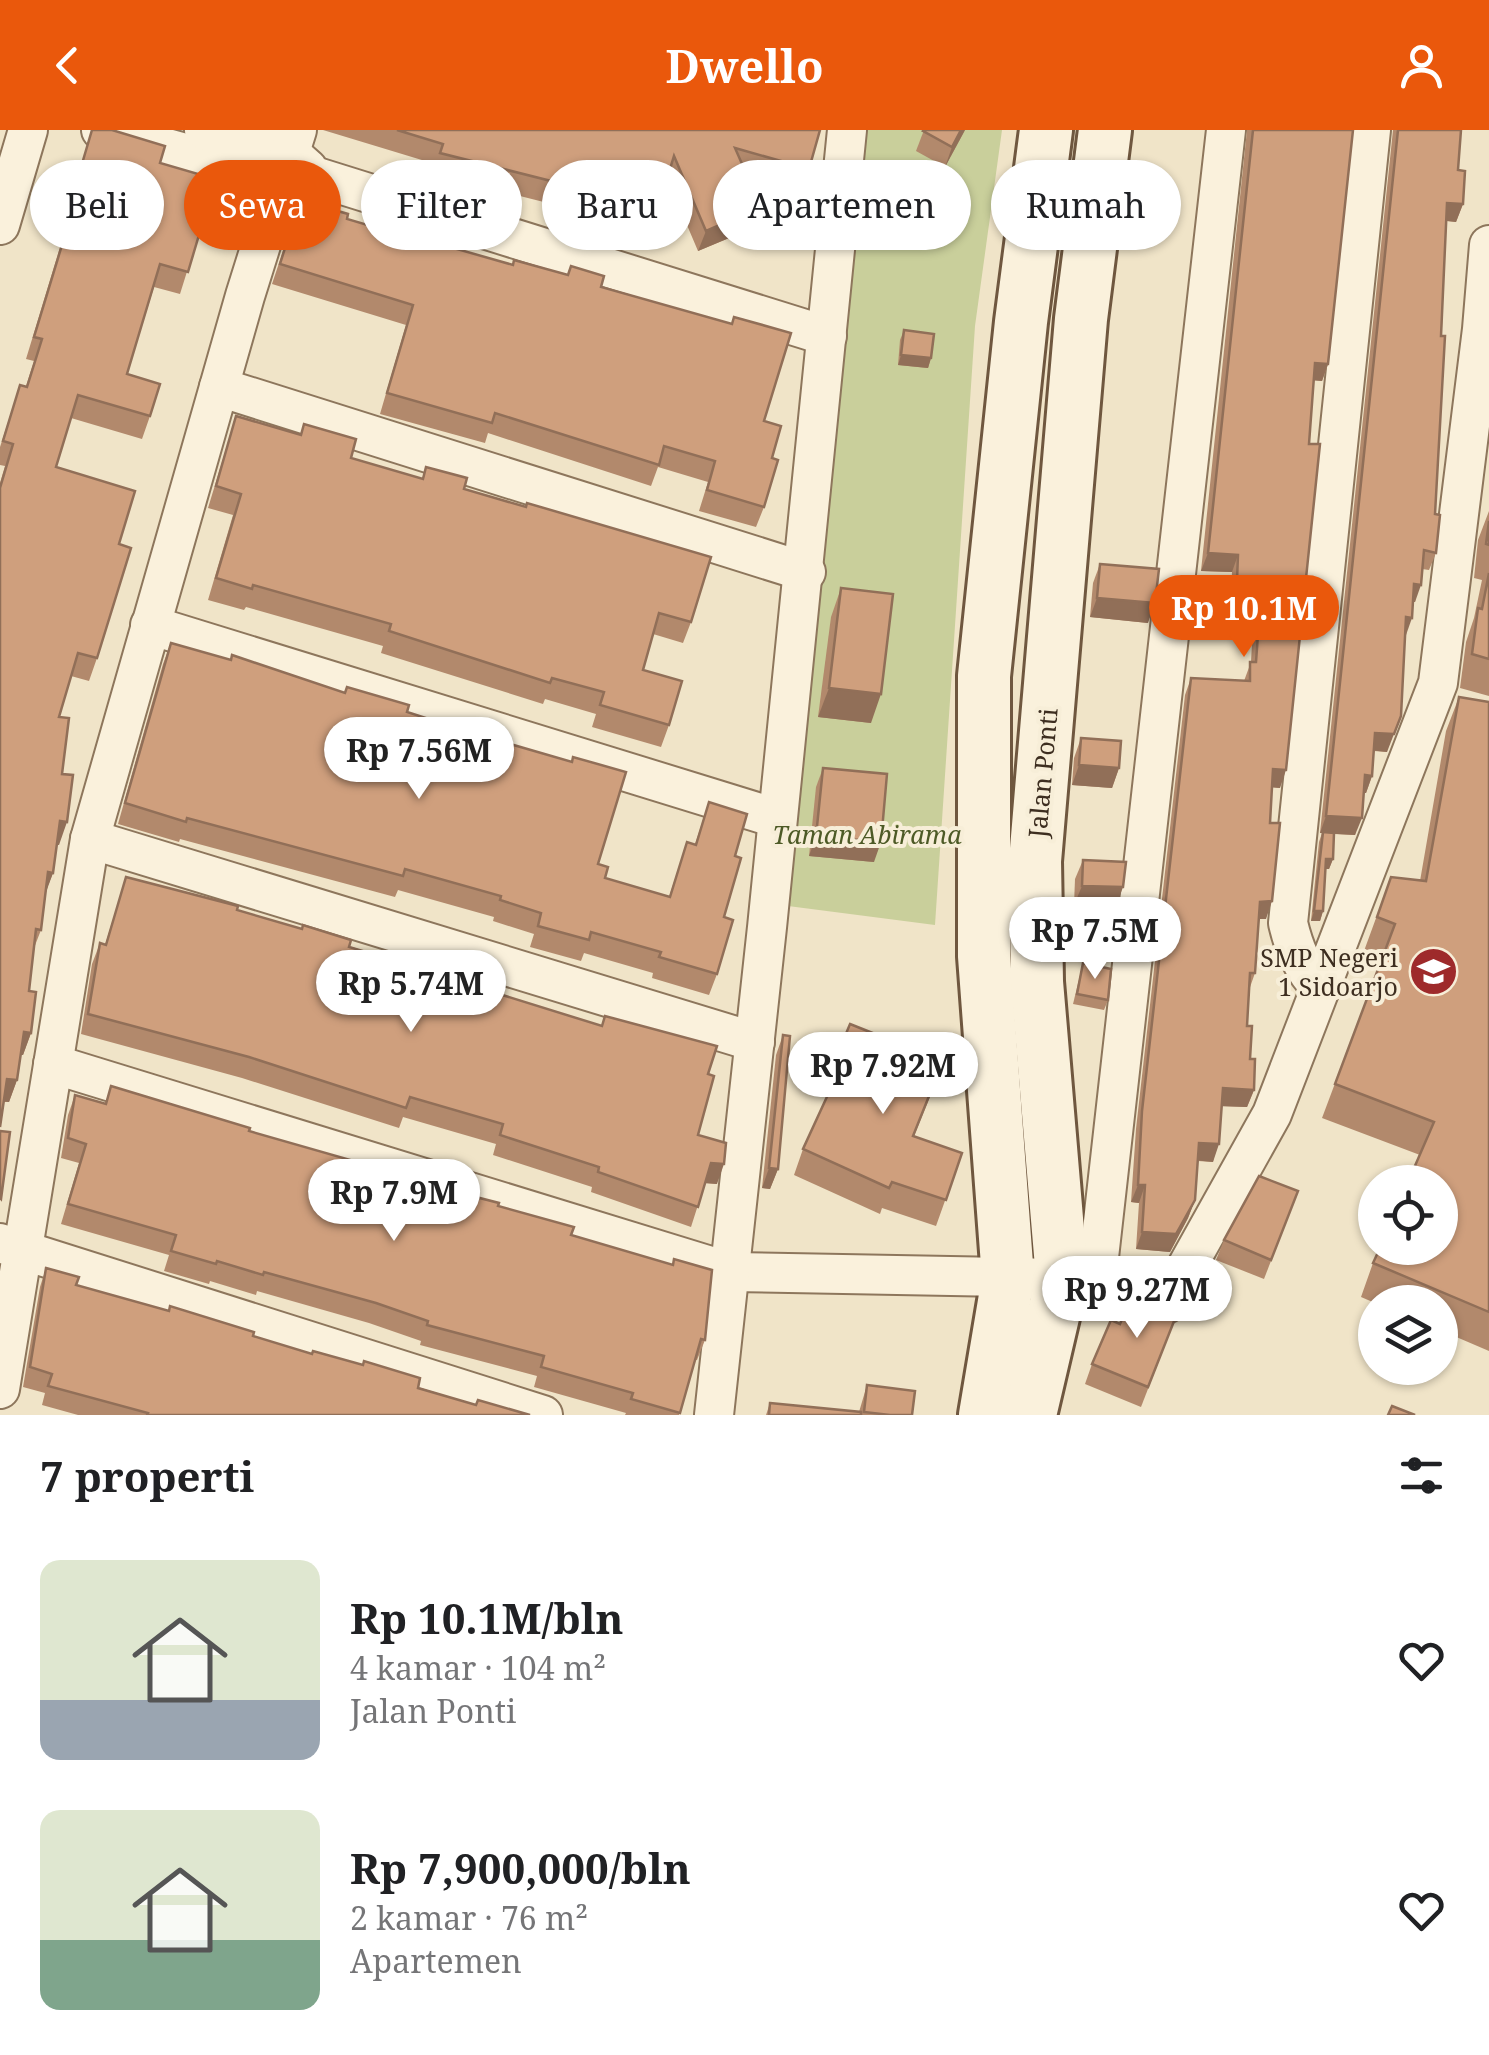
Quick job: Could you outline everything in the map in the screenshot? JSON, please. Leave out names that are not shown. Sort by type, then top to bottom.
[{"type":"main road","points":[[986,1415],[1008,1278],[984,956],[984,676],[1021,322],[1046,130]]},
{"type":"main road","name":"Jalan Ponti","points":[[1030,1415],[1079,1281],[1038,982],[1035,861],[1081,319],[1105,130]]},
{"type":"street","points":[[0,226],[28,130]]},
{"type":"street","points":[[102,130],[296,160]]},
{"type":"street","points":[[204,130],[296,160]]},
{"type":"street","points":[[714,1415],[776,818],[806,572],[847,130]]},
{"type":"street","points":[[1079,1281],[1226,130]]},
{"type":"street","points":[[1321,988],[1308,976],[1288,923],[1371,130]]},
{"type":"street","points":[[341,175],[828,336]]},
{"type":"street","points":[[53,1064],[730,1272],[1079,1281],[1166,1304],[1272,1114],[1321,988],[1444,708],[1438,683],[1489,244]]},
{"type":"street","points":[[0,1389],[10,1245],[53,1064],[90,839],[219,388],[266,250]]},
{"type":"street","points":[[219,388],[806,572]]},
{"type":"street","points":[[150,625],[776,818]]},
{"type":"street","points":[[90,839],[755,1042]]},
{"type":"street","points":[[10,1245],[543,1415]]},
{"type":"green space","name":"Taman Abirama","points":[[858,130],[1002,130],[998,160],[991,160],[991,210],[975,326],[935,925],[788,906],[847,250],[971,250],[971,160],[855,160]]},
{"type":"building","points":[[92,130],[112,130],[165,146],[161,160],[83,160]]},
{"type":"building","points":[[397,130],[820,130],[812,160],[777,160],[735,148],[740,160],[713,160],[713,228],[706,231],[693,201],[693,160],[676,160],[674,156],[673,160],[542,160],[542,179],[522,174],[522,160],[468,160],[440,153],[443,144]]},
{"type":"building","points":[[924,130],[961,130],[952,147]]},
{"type":"building","points":[[1253,130],[1353,130],[1328,364],[1315,363],[1309,444],[1320,444],[1286,770],[1273,769],[1270,823],[1280,823],[1272,901],[1260,902],[1255,973],[1250,973],[1247,1026],[1252,1026],[1250,1059],[1255,1059],[1254,1090],[1223,1088],[1219,1144],[1199,1143],[1195,1200],[1176,1234],[1142,1232],[1145,1185],[1138,1185],[1142,1111],[1191,678],[1250,681],[1250,662],[1256,662],[1260,607],[1236,606],[1238,555],[1208,553]]},
{"type":"building","points":[[1398,130],[1461,130],[1458,170],[1465,171],[1463,204],[1447,203],[1441,336],[1445,336],[1435,514],[1440,515],[1436,553],[1424,550],[1421,585],[1414,584],[1412,618],[1406,617],[1401,716],[1394,734],[1375,733],[1372,776],[1365,775],[1362,818],[1326,816]]},
{"type":"building","points":[[164,164],[184,170],[184,250],[195,250],[188,272],[160,264],[127,374],[160,384],[150,416],[78,395],[56,467],[135,491],[119,544],[131,548],[97,658],[78,653],[59,717],[69,718],[62,774],[73,775],[67,822],[60,821],[53,873],[48,872],[41,930],[36,929],[29,991],[36,992],[31,1033],[24,1032],[17,1080],[7,1079],[0,1127],[0,488],[13,444],[3,441],[20,385],[27,387],[42,339],[34,337],[60,250],[164,250]]},
{"type":"building","points":[[341,212],[348,214],[347,219],[361,223],[361,250],[460,250],[568,275],[571,266],[604,276],[601,287],[732,324],[734,317],[791,333],[764,421],[781,426],[772,458],[778,460],[764,507],[707,490],[715,461],[664,446],[659,465],[495,413],[492,423],[387,393],[413,305],[280,264],[284,250],[341,250]]},
{"type":"building","points":[[904,330],[934,334],[931,358],[901,355]]},
{"type":"building","points":[[236,416],[301,435],[304,424],[356,439],[351,458],[423,479],[426,467],[467,478],[464,489],[526,507],[527,503],[711,557],[691,622],[659,613],[643,670],[682,681],[669,725],[600,705],[604,692],[552,678],[550,683],[389,631],[391,624],[216,578],[241,494],[216,486]]},
{"type":"building","points":[[1100,564],[1159,569],[1155,603],[1097,598]]},
{"type":"building","points":[[1489,573],[1489,659],[1472,654],[1478,608],[1482,609]]},
{"type":"building","points":[[841,588],[893,594],[881,694],[829,688]]},
{"type":"building","points":[[171,643],[231,660],[232,655],[345,693],[347,687],[409,705],[407,712],[469,732],[572,762],[573,757],[626,772],[598,864],[608,867],[605,878],[670,897],[687,842],[696,845],[709,802],[747,814],[735,856],[741,858],[724,917],[733,920],[717,974],[659,957],[661,952],[591,932],[589,940],[538,926],[541,913],[500,900],[501,896],[405,869],[403,876],[125,803]]},
{"type":"building","name":"SMP Negeri 1 Sidoarjo","points":[[1459,697],[1489,702],[1489,1312],[1458,1299],[1458,1285],[1425,1285],[1378,1265],[1458,1265],[1458,1165],[1415,1165],[1434,1122],[1335,1084],[1395,924],[1377,917],[1391,877],[1426,881]]},
{"type":"building","points":[[1081,738],[1121,741],[1119,768],[1079,765]]},
{"type":"building","points":[[823,768],[887,774],[881,842],[816,836]]},
{"type":"building","points":[[1323,832],[1334,833],[1333,859],[1326,859],[1323,911],[1314,911]]},
{"type":"building","points":[[1083,860],[1126,862],[1123,887],[1082,886]]},
{"type":"building","points":[[126,877],[238,906],[237,910],[302,929],[303,925],[351,940],[349,947],[396,961],[397,958],[458,975],[461,965],[485,972],[480,988],[602,1026],[605,1016],[717,1046],[708,1074],[714,1076],[698,1135],[726,1143],[724,1164],[711,1163],[698,1207],[598,1172],[599,1167],[500,1135],[503,1124],[410,1097],[406,1108],[249,1057],[88,1014],[100,943],[106,945]]},
{"type":"building","points":[[1083,963],[1111,969],[1108,1000],[1077,994]]},
{"type":"building","points":[[850,1024],[943,1061],[913,1136],[962,1153],[946,1200],[892,1182],[889,1188],[803,1149],[848,1051],[840,1048]]},
{"type":"building","points":[[783,1035],[790,1036],[778,1169],[769,1168]]},
{"type":"building","points":[[111,1086],[403,1175],[402,1178],[574,1227],[571,1235],[673,1265],[674,1259],[712,1270],[705,1340],[701,1339],[680,1413],[631,1399],[633,1393],[541,1367],[544,1356],[427,1325],[428,1321],[376,1303],[171,1251],[176,1235],[68,1204],[86,1144],[68,1138],[75,1095],[106,1104]]},
{"type":"building","points":[[0,1131],[10,1132],[1,1199],[0,1198]]},
{"type":"building","points":[[1259,1176],[1298,1191],[1271,1260],[1224,1240]]},
{"type":"building","points":[[46,1268],[79,1277],[76,1285],[169,1311],[170,1306],[312,1354],[313,1351],[363,1365],[364,1361],[420,1378],[418,1388],[530,1415],[147,1415],[48,1386],[52,1374],[30,1367]]},
{"type":"building","points":[[1131,1297],[1180,1306],[1148,1387],[1092,1364],[1111,1320],[1120,1324]]},
{"type":"building","points":[[867,1385],[915,1391],[912,1415],[864,1412]]},
{"type":"building","points":[[770,1403],[861,1412],[861,1415],[769,1415]]},
{"type":"building","points":[[1392,1406],[1415,1415],[1388,1415]]},
{"type":"place","name":"SMP Negeri 1 Sidoarjo","points":[[1433,972]]}]
